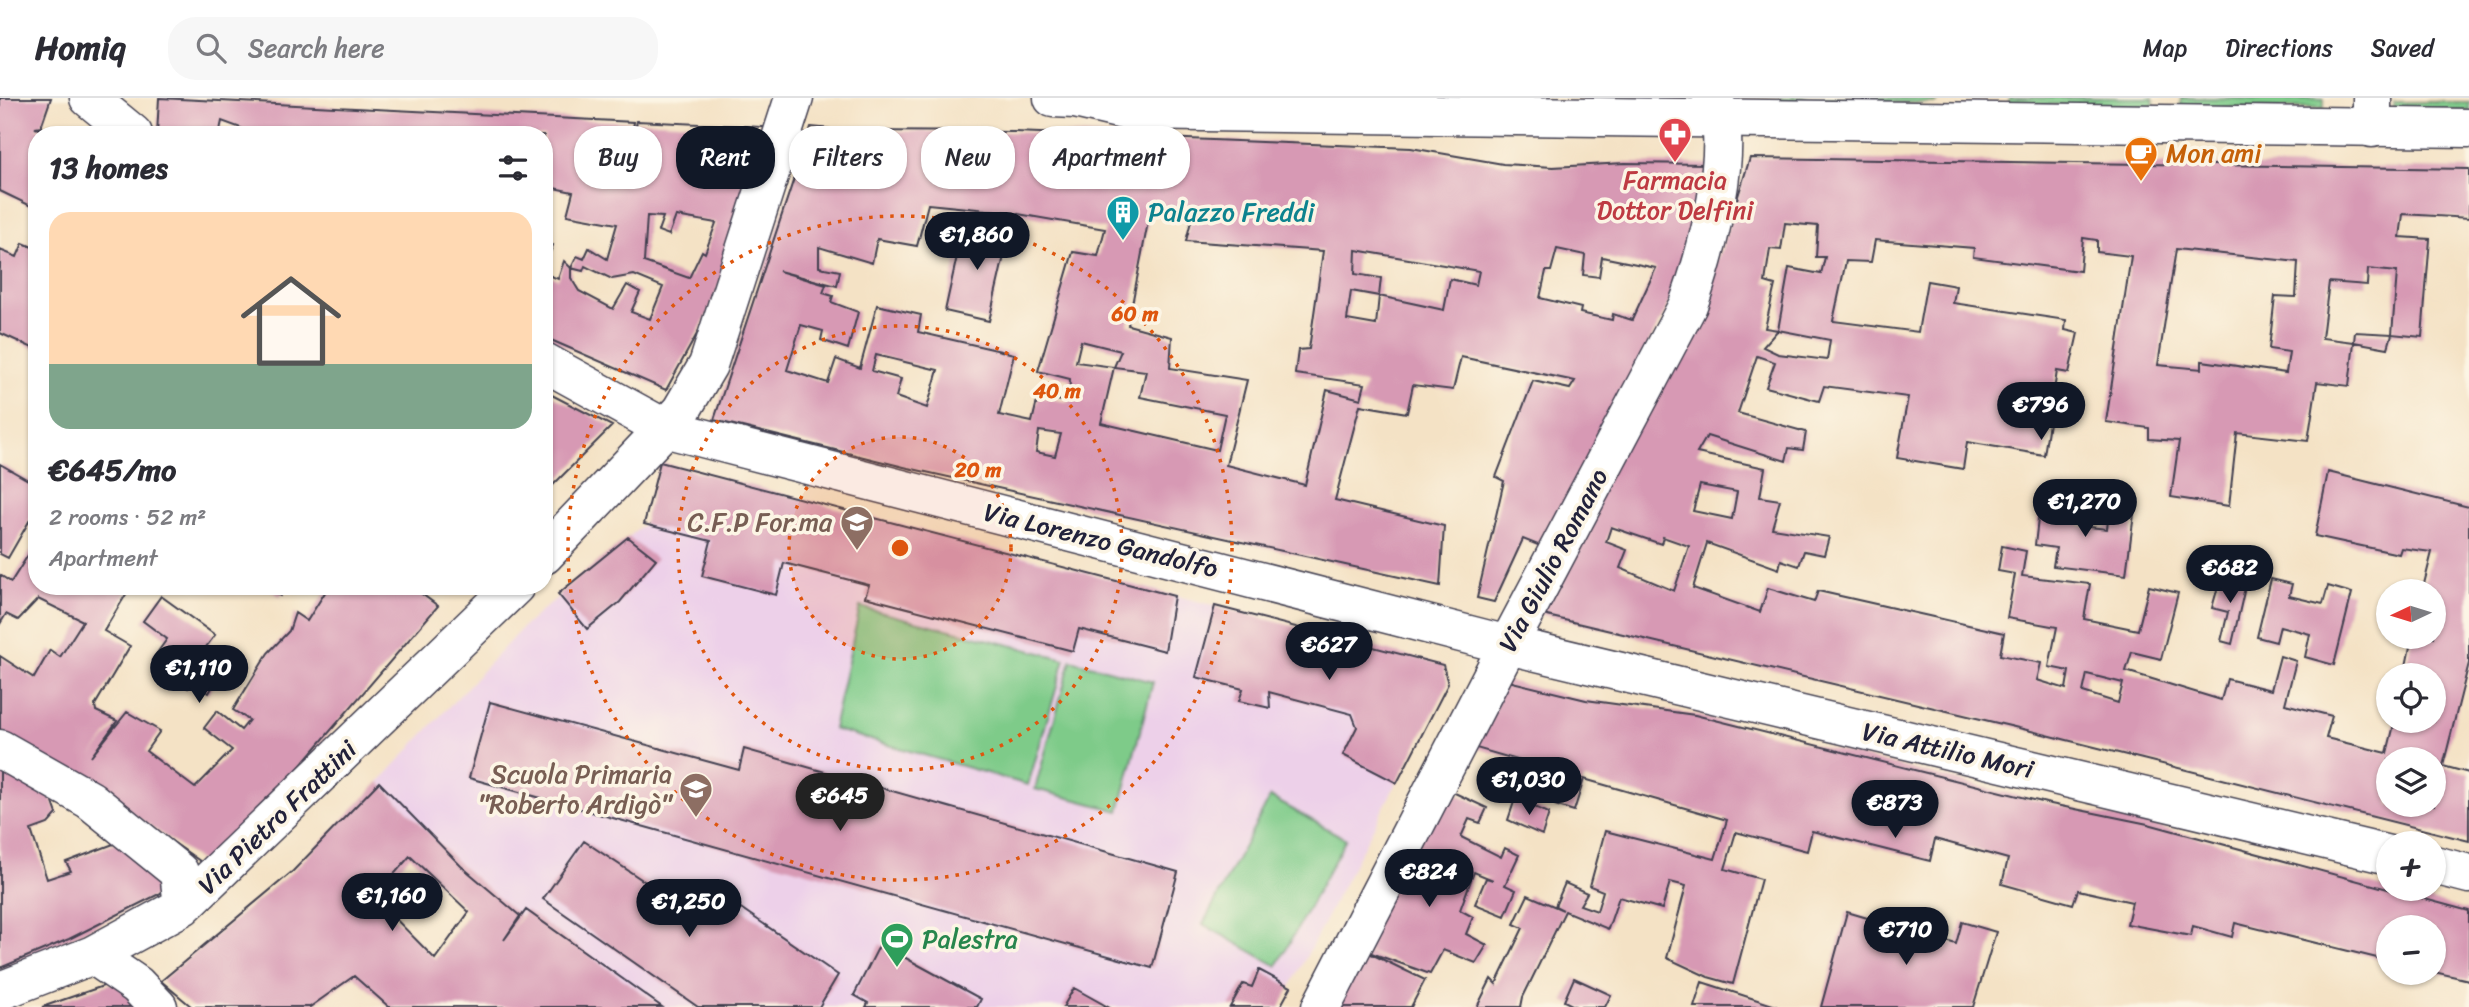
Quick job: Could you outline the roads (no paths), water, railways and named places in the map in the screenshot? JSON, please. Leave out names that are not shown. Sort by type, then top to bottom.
[{"type":"street","points":[[89,98],[123,126]]},
{"type":"street","points":[[130,98],[132,126]]},
{"type":"street","points":[[553,545],[681,411],[708,365],[794,98]]},
{"type":"street","points":[[1052,98],[1076,98],[1127,111],[1717,109],[2372,113],[2469,128]]},
{"type":"street","name":"Via Giulio Romano","points":[[1321,1007],[1508,645],[1688,306],[1701,270],[1723,158],[1717,109]]},
{"type":"street","name":"Via Lorenzo Gandolfo","points":[[553,367],[664,428],[1508,645]]},
{"type":"street","name":"Via Pietro Frattini","points":[[0,990],[93,955],[183,906],[506,595]]},
{"type":"street","name":"Via Attilio Mori","points":[[1508,645],[2376,852]]},
{"type":"street","points":[[0,749],[90,800],[179,873],[183,906]]},
{"type":"street","points":[[2446,868],[2469,874]]},
{"type":"street","points":[[93,955],[137,985],[158,1007]]},
{"type":"place","name":"Farmacia Dottor Delfini","points":[[1675,164]]},
{"type":"place","name":"Mon ami","points":[[2141,183]]},
{"type":"place","name":"Palazzo Freddi","points":[[1123,242]]},
{"type":"place","name":"C.F.P For.ma","points":[[857,552]]},
{"type":"place","name":"Scuola Primaria \"Roberto Ardigò\"","points":[[696,819]]},
{"type":"place","name":"Palestra","points":[[897,969]]}]
